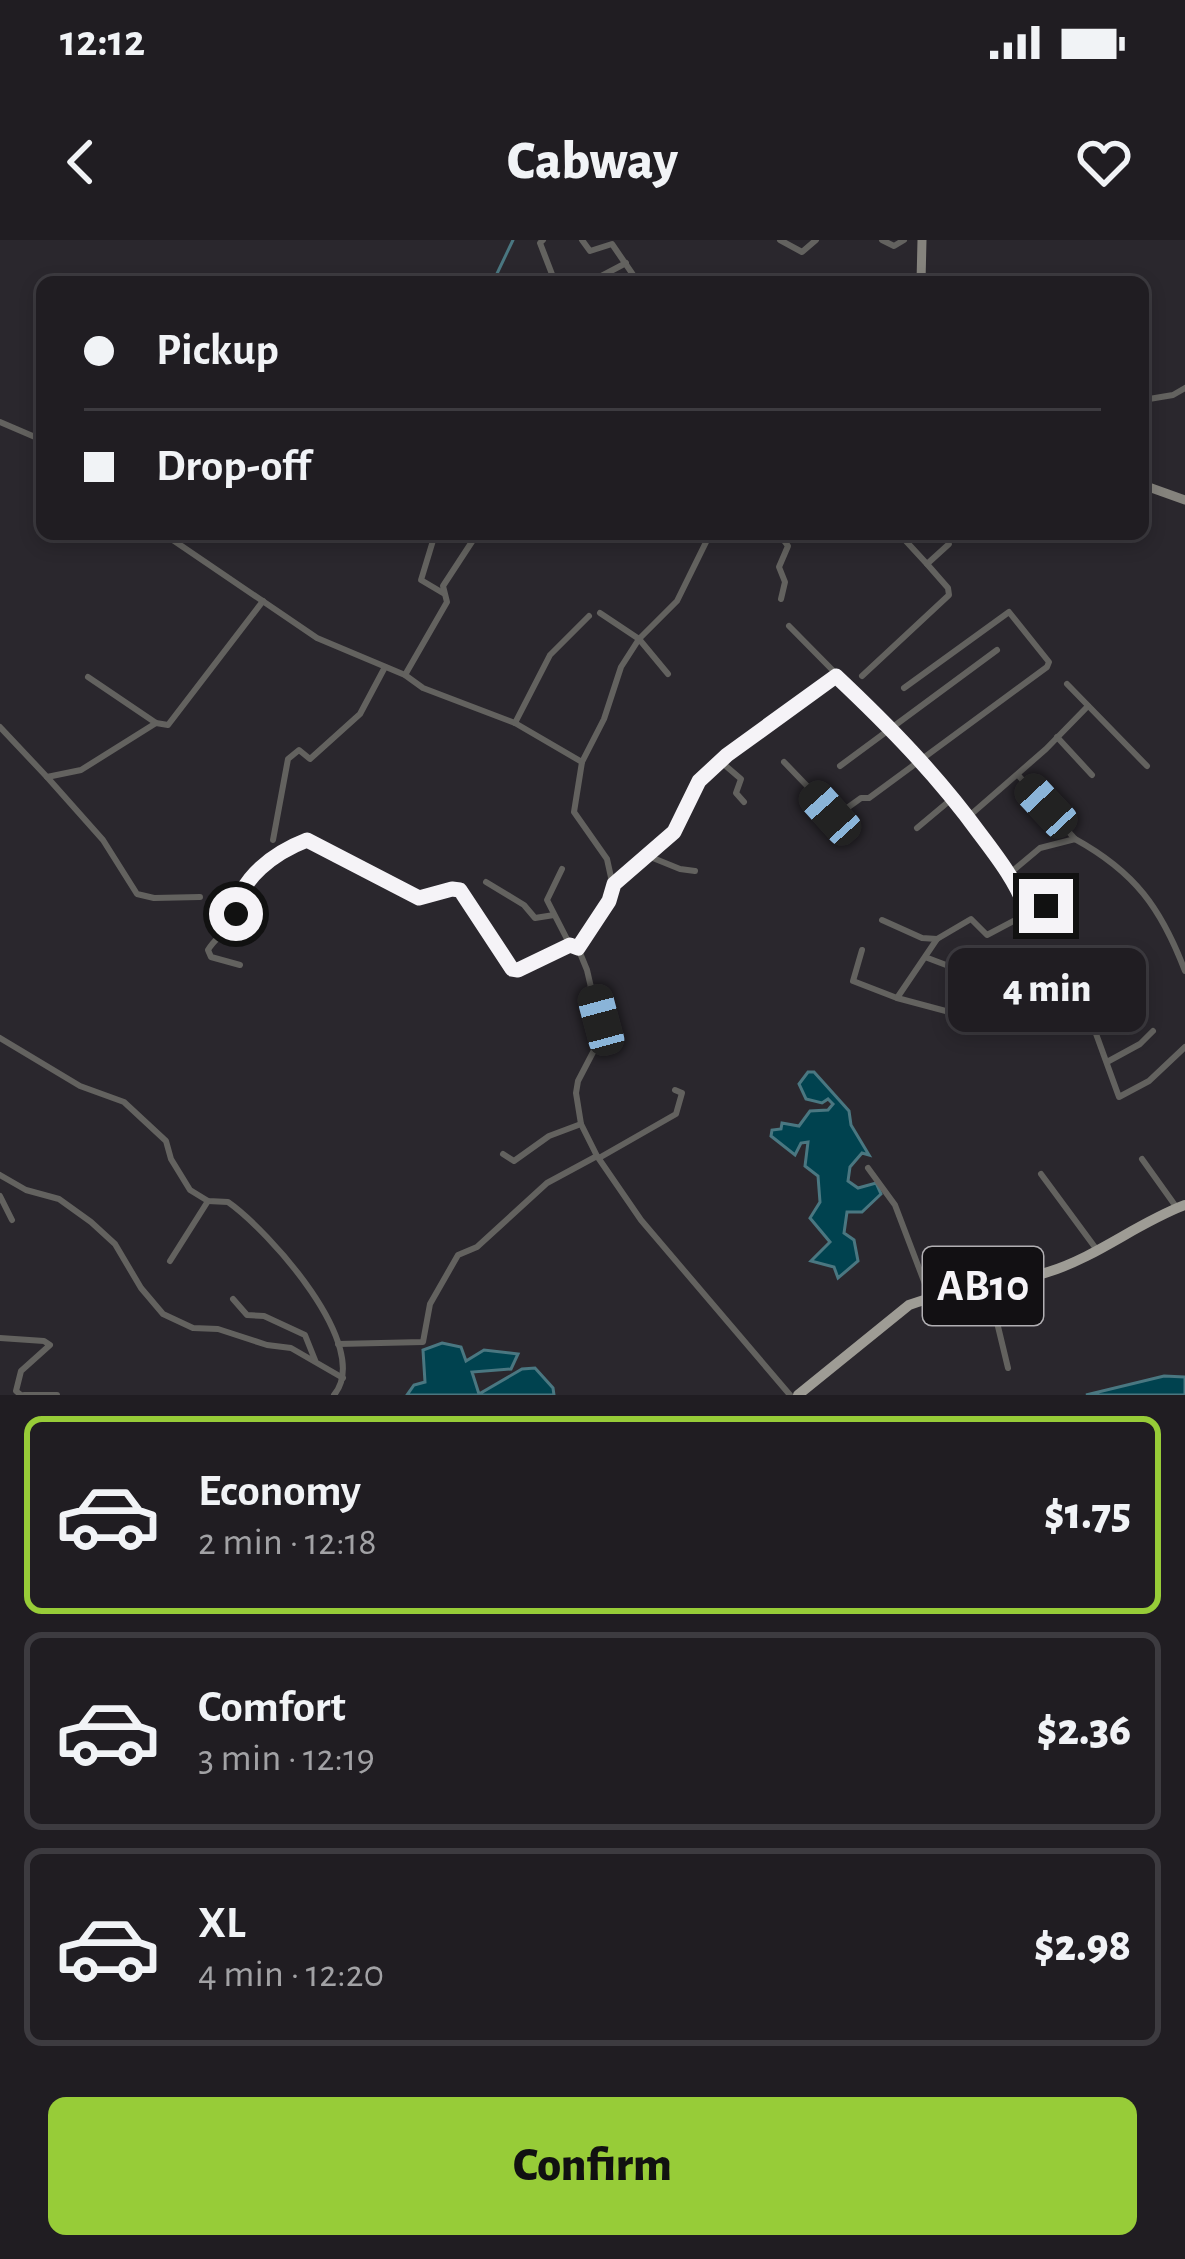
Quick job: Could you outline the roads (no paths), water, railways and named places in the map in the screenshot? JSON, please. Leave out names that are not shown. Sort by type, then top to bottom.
[{"type":"main road","points":[[921,276],[922,240]]},
{"type":"main road","points":[[1149,487],[1183,497]]},
{"type":"main road","name":"AB10","points":[[794,1395],[839,1365],[897,1312],[930,1297],[1051,1272],[1181,1206]]},
{"type":"street","points":[[543,240],[553,276]]},
{"type":"street","points":[[582,240],[590,250],[612,244],[634,276]]},
{"type":"street","points":[[780,240],[802,252],[816,240]]},
{"type":"street","points":[[882,240],[894,246],[904,240]]},
{"type":"street","points":[[601,276],[626,263]]},
{"type":"street","points":[[1149,399],[1185,388]]},
{"type":"street","points":[[0,422],[36,437]]},
{"type":"street","points":[[173,540],[316,638],[405,675],[422,688],[515,723],[582,762]]},
{"type":"street","points":[[434,540],[421,580],[443,594]]},
{"type":"street","points":[[405,675],[447,602],[443,586],[473,540]]},
{"type":"street","points":[[239,965],[211,957],[208,950],[232,923],[237,899],[260,869],[285,848],[307,840],[419,898],[460,890],[512,969],[574,946],[609,901],[614,884],[607,859],[574,812],[582,762],[604,719],[621,668],[639,639],[677,602],[707,540]]},
{"type":"street","points":[[781,598],[785,582],[779,567],[788,546],[784,540]]},
{"type":"street","points":[[862,676],[949,595],[905,540]]},
{"type":"street","points":[[927,564],[950,544],[948,540]]},
{"type":"street","points":[[88,677],[156,723],[168,724],[263,601]]},
{"type":"street","points":[[784,762],[832,816],[867,799],[1049,662],[1009,611],[904,688]]},
{"type":"street","points":[[600,613],[639,639],[668,674]]},
{"type":"street","points":[[515,723],[550,655],[589,616]]},
{"type":"street","points":[[789,626],[954,797],[1010,874],[1028,914]]},
{"type":"street","points":[[840,766],[997,650]]},
{"type":"street","points":[[273,840],[288,759],[299,750],[310,759],[360,714],[385,667]]},
{"type":"street","points":[[614,884],[674,832],[699,781],[720,761],[836,676]]},
{"type":"street","points":[[1067,684],[1147,766]]},
{"type":"street","points":[[968,817],[1088,706]]},
{"type":"street","points":[[47,777],[81,770],[156,723]]},
{"type":"street","points":[[0,728],[103,840],[137,894],[200,897]]},
{"type":"street","points":[[1057,737],[1092,775]]},
{"type":"street","points":[[720,761],[741,779],[736,793],[744,802]]},
{"type":"street","points":[[1018,775],[1075,839],[1143,889],[1185,971]]},
{"type":"street","points":[[917,828],[954,797]]},
{"type":"street","points":[[1010,874],[1040,848],[1075,839]]},
{"type":"street","points":[[648,856],[695,871]]},
{"type":"street","points":[[562,869],[547,900],[592,986],[602,1035],[575,1093],[581,1124],[640,1220],[794,1395]]},
{"type":"street","points":[[486,883],[524,905],[536,918],[554,915]]},
{"type":"street","points":[[897,998],[937,939],[971,919],[987,935],[1058,900]]},
{"type":"street","points":[[882,920],[922,938],[937,939]]},
{"type":"street","points":[[862,950],[853,981],[962,1017],[971,1014],[983,979],[925,958]]},
{"type":"street","points":[[1095,1031],[1119,1097],[1149,1081],[1185,1047]]},
{"type":"street","points":[[1106,1062],[1140,1044],[1153,1031]]},
{"type":"street","points":[[0,1038],[80,1086],[124,1102],[166,1141],[170,1160],[190,1190],[208,1202],[228,1202],[291,1260],[308,1281],[338,1344],[345,1370],[334,1395]]},
{"type":"street","points":[[338,1344],[423,1342],[430,1304],[458,1255],[477,1247],[547,1183],[676,1114],[682,1093],[675,1090]]},
{"type":"street","points":[[503,1154],[514,1161],[549,1136],[581,1124]]},
{"type":"street","points":[[1142,1159],[1181,1206]]},
{"type":"street","points":[[868,1168],[895,1204],[930,1297]]},
{"type":"street","points":[[1041,1174],[1097,1250]]},
{"type":"street","points":[[0,1175],[26,1190],[59,1199],[91,1222],[115,1244],[163,1314],[193,1328],[218,1329],[291,1348],[343,1378]]},
{"type":"street","points":[[0,1196],[12,1220]]},
{"type":"street","points":[[170,1262],[208,1202]]},
{"type":"street","points":[[988,1285],[1008,1368]]},
{"type":"street","points":[[233,1299],[248,1315],[264,1316],[305,1336],[316,1364]]},
{"type":"street","points":[[0,1338],[50,1345],[21,1371],[16,1391],[57,1395]]},
{"type":"water","points":[[808,1072],[814,1072],[849,1111],[851,1125],[869,1155],[862,1153],[850,1167],[848,1181],[858,1188],[876,1183],[881,1194],[862,1212],[847,1212],[844,1233],[854,1240],[858,1261],[838,1278],[834,1267],[811,1261],[830,1242],[810,1218],[820,1202],[818,1176],[805,1166],[808,1142],[801,1143],[795,1155],[771,1136],[782,1123],[799,1126],[810,1111],[828,1110],[833,1104],[828,1099],[822,1103],[806,1099],[799,1084]]},
{"type":"water","points":[[442,1343],[461,1347],[466,1361],[484,1350],[518,1354],[511,1369],[472,1372],[479,1394],[522,1369],[535,1368],[554,1395],[407,1395],[414,1385],[425,1382],[423,1350]]},
{"type":"water","points":[[1164,1376],[1185,1377],[1185,1395],[1086,1395]]},
{"type":"waterway","points":[[496,276],[513,240]]}]
